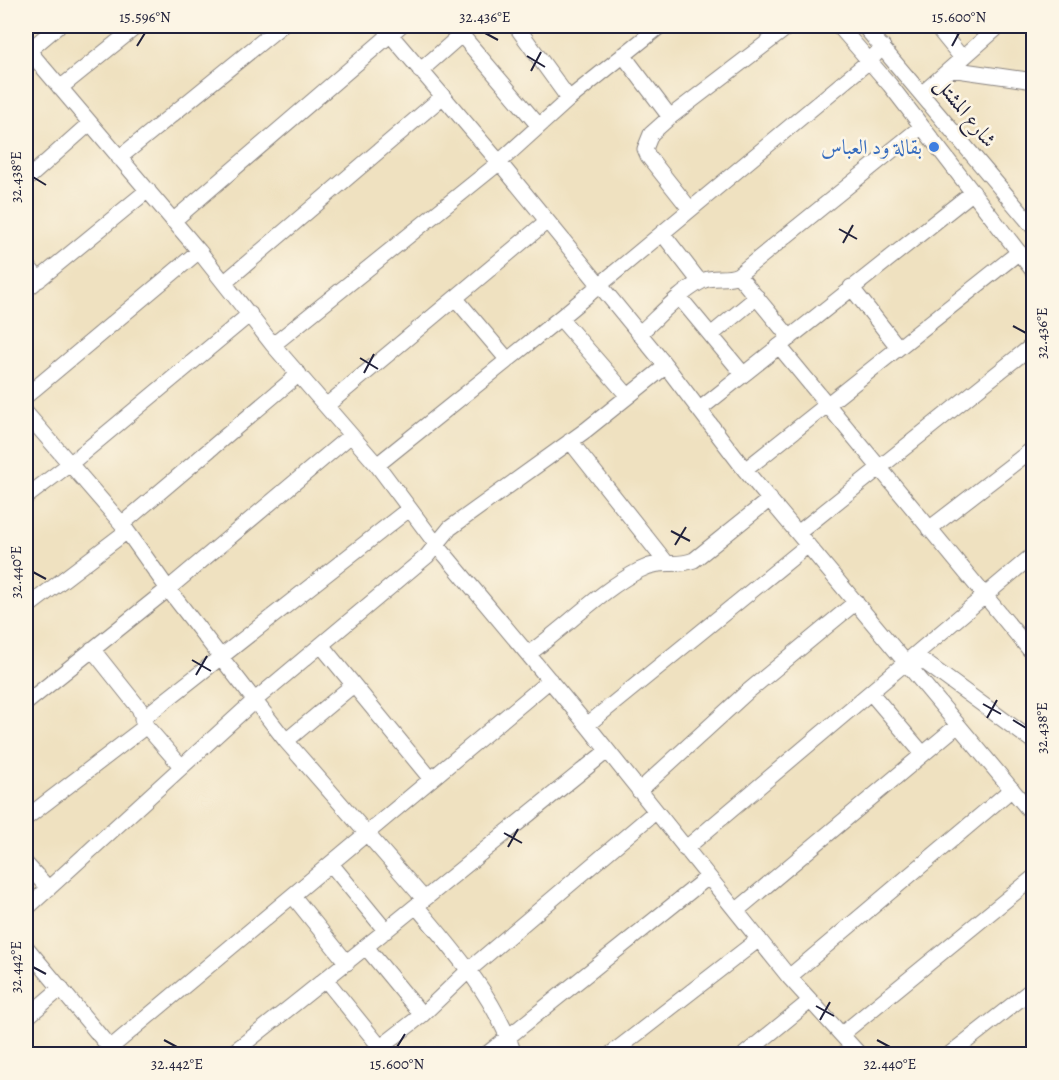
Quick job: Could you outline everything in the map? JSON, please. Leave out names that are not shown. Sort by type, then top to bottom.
[{"type":"street","points":[[58,26],[27,52],[148,190],[273,345],[377,465],[436,544],[587,725],[789,977],[859,1054]]},
{"type":"street","points":[[60,88],[137,26]]},
{"type":"street","points":[[120,158],[281,26]]},
{"type":"street","points":[[273,345],[499,162],[569,99],[660,26]]},
{"type":"street","points":[[690,209],[645,149],[648,138],[670,117],[789,26]]},
{"type":"street","points":[[839,26],[973,192],[1034,272]]},
{"type":"street","points":[[936,26],[962,58]]},
{"type":"street","points":[[923,93],[999,26]]},
{"type":"street","points":[[173,221],[391,28],[420,71],[499,162],[666,366],[746,470],[803,539],[856,602],[911,659],[958,725],[1034,816]]},
{"type":"street","name":"شارع المشتل","points":[[872,28],[883,47],[1034,228]]},
{"type":"street","points":[[524,29],[569,99]]},
{"type":"street","points":[[420,71],[458,30],[539,126]]},
{"type":"street","points":[[377,465],[507,358],[560,318],[883,47]]},
{"type":"street","points":[[623,55],[670,117]]},
{"type":"street","points":[[950,69],[1034,81]]},
{"type":"street","points":[[224,283],[442,97]]},
{"type":"street","points":[[26,180],[90,123]]},
{"type":"street","points":[[639,334],[700,282],[714,277],[728,279],[738,275],[921,127]]},
{"type":"street","points":[[26,290],[148,190]]},
{"type":"street","points":[[700,409],[973,192]]},
{"type":"street","points":[[326,406],[456,300],[546,222]]},
{"type":"street","points":[[662,233],[700,282]]},
{"type":"street","points":[[26,396],[199,251]]},
{"type":"street","points":[[746,470],[1019,252]]},
{"type":"street","points":[[26,264],[39,280]]},
{"type":"street","points":[[738,275],[757,297],[825,405],[1034,655]]},
{"type":"street","points":[[851,287],[898,347]]},
{"type":"street","points":[[711,335],[757,297]]},
{"type":"street","points":[[680,298],[743,374]]},
{"type":"street","points":[[456,300],[507,358]]},
{"type":"street","points":[[26,496],[71,463],[250,314]]},
{"type":"street","points":[[560,318],[628,396]]},
{"type":"street","points":[[587,725],[803,539],[879,469],[1034,344]]},
{"type":"street","points":[[26,909],[254,701],[428,556],[444,534],[469,513],[570,441],[666,366]]},
{"type":"street","points":[[26,608],[125,527],[299,374]]},
{"type":"street","points":[[26,413],[125,527],[168,589],[286,741],[368,833],[470,969],[508,1037],[514,1054]]},
{"type":"street","points":[[26,703],[168,589],[351,435]]},
{"type":"street","points":[[570,441],[665,561]]},
{"type":"street","points":[[929,529],[1034,448]]},
{"type":"street","points":[[528,654],[639,570],[665,561],[685,564],[694,560],[770,499]]},
{"type":"street","points":[[26,818],[144,723],[220,657],[409,509]]},
{"type":"street","points":[[685,849],[1034,554]]},
{"type":"street","points":[[639,791],[746,693],[856,602]]},
{"type":"street","points":[[321,645],[431,779]]},
{"type":"street","points":[[92,649],[139,708],[144,723],[181,766]]},
{"type":"street","points":[[911,659],[1034,742]]},
{"type":"street","points":[[26,947],[110,1052],[549,680]]},
{"type":"street","points":[[286,741],[353,685]]},
{"type":"street","points":[[871,693],[923,754]]},
{"type":"street","points":[[736,910],[958,725]]},
{"type":"street","points":[[231,1054],[326,980],[607,751]]},
{"type":"street","points":[[789,977],[1012,789]]},
{"type":"street","points":[[326,980],[376,1051],[422,1015],[470,969],[655,812]]},
{"type":"street","points":[[26,864],[48,888]]},
{"type":"street","points":[[331,864],[386,931]]},
{"type":"street","points":[[487,1054],[708,877]]},
{"type":"street","points":[[842,1034],[1034,877]]},
{"type":"street","points":[[293,896],[346,963]]},
{"type":"street","points":[[611,1054],[759,939]]},
{"type":"street","points":[[366,947],[422,1015]]},
{"type":"street","points":[[26,1018],[61,988]]},
{"type":"street","points":[[950,1054],[1034,988]]},
{"type":"street","points":[[745,1054],[810,1001]]},
{"type":"place","name":"بقالة ود العباس","points":[[934,147]]}]
